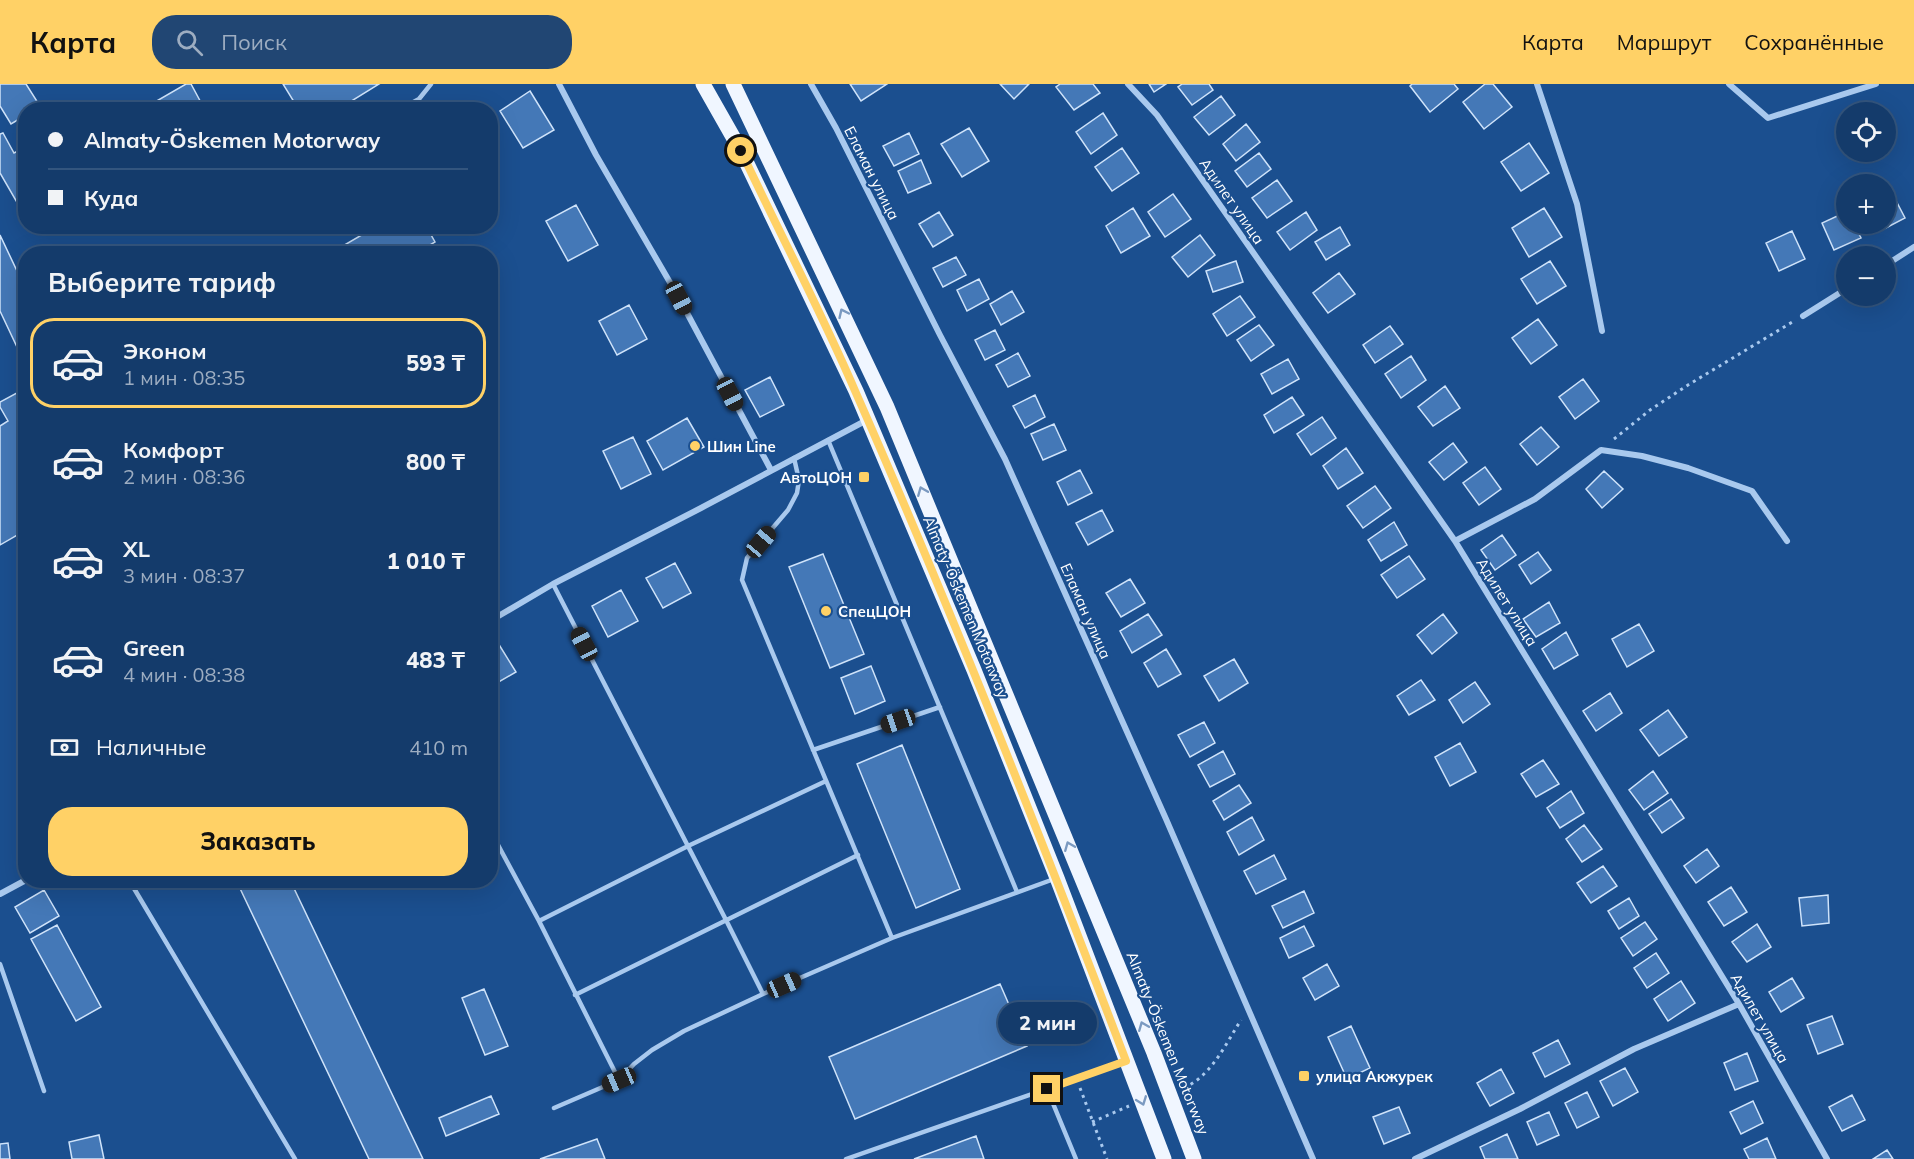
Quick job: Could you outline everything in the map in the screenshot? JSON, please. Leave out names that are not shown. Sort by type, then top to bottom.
[{"type":"main road","name":"Almaty-Öskemen Motorway","points":[[703,84],[741,151],[867,419],[974,670],[1057,878],[1164,1159]]},
{"type":"main road","name":"Almaty-Öskemen Motorway","points":[[734,84],[887,407],[1170,1093],[1194,1159]]},
{"type":"main road","points":[[721,116],[743,103]]},
{"type":"street","points":[[559,84],[596,155],[679,298],[771,470]]},
{"type":"street","name":"Еламан улица","points":[[811,84],[836,128],[1005,459],[1166,819],[1313,1159]]},
{"type":"street","name":"Адилет улица","points":[[1128,84],[1157,115],[1455,542],[1739,1004],[1827,1159]]},
{"type":"street","points":[[1537,84],[1576,204],[1602,331]]},
{"type":"street","points":[[1729,84],[1768,118],[1876,84]]},
{"type":"street","points":[[1896,259],[1914,247]]},
{"type":"street","points":[[1803,316],[1836,295]]},
{"type":"street","points":[[498,616],[553,584],[867,419]]},
{"type":"street","points":[[1455,542],[1535,499],[1601,450],[1642,456],[1688,468],[1752,491],[1787,541]]},
{"type":"street","points":[[0,894],[18,884]]},
{"type":"street","points":[[1415,1159],[1520,1109],[1634,1048],[1739,1004]]},
{"type":"lane","points":[[414,102],[419,99],[431,84]]},
{"type":"lane","points":[[828,440],[1017,892]]},
{"type":"lane","points":[[794,458],[799,480],[797,493],[788,510],[747,558],[742,580],[892,938]]},
{"type":"lane","points":[[553,584],[763,994]]},
{"type":"lane","points":[[813,750],[940,707]]},
{"type":"lane","points":[[539,921],[688,846],[826,781]]},
{"type":"lane","points":[[498,845],[619,1080]]},
{"type":"lane","points":[[576,995],[858,855]]},
{"type":"lane","points":[[554,1108],[619,1080],[652,1050],[684,1031],[763,994],[892,938],[1057,878]]},
{"type":"lane","points":[[134,888],[295,1159]]},
{"type":"lane","points":[[0,964],[44,1091]]},
{"type":"lane","points":[[846,1159],[1126,1061]]},
{"type":"lane","points":[[1047,1089],[1076,1159]]},
{"type":"path","points":[[1601,450],[1650,410],[1803,316]]},
{"type":"path","points":[[1170,1093],[1204,1076],[1248,1009]]},
{"type":"path","points":[[1077,1078],[1107,1159]]},
{"type":"path","points":[[1092,1122],[1142,1101]]},
{"type":"building","points":[[0,84],[26,84],[37,102],[18,102],[18,120],[11,124],[0,106]]},
{"type":"building","points":[[186,84],[191,84],[201,102],[155,102]]},
{"type":"building","points":[[283,84],[379,84],[350,102],[294,102]]},
{"type":"building","points":[[850,84],[887,84],[861,101]]},
{"type":"building","points":[[1000,84],[1029,84],[1014,99]]},
{"type":"building","points":[[1060,84],[1093,84],[1100,93],[1074,110],[1056,87]]},
{"type":"building","points":[[1149,84],[1166,84],[1154,92]]},
{"type":"building","points":[[1182,84],[1209,84],[1213,90],[1192,105],[1178,87]]},
{"type":"building","points":[[1412,84],[1454,84],[1458,89],[1430,112],[1410,86]]},
{"type":"building","points":[[1485,84],[1493,84],[1512,107],[1484,129],[1463,102]]},
{"type":"building","points":[[530,91],[554,130],[523,148],[500,111]]},
{"type":"building","points":[[1221,96],[1235,115],[1209,135],[1194,117]]},
{"type":"building","points":[[1103,113],[1117,135],[1091,154],[1076,132]]},
{"type":"building","points":[[1246,124],[1260,142],[1236,161],[1223,144]]},
{"type":"building","points":[[969,128],[989,161],[962,177],[941,144]]},
{"type":"building","points":[[3,133],[14,153],[18,151],[18,204],[0,173],[0,134]]},
{"type":"building","points":[[909,133],[919,154],[894,166],[883,146]]},
{"type":"building","points":[[1529,143],[1549,173],[1521,191],[1501,162]]},
{"type":"building","points":[[1122,148],[1139,173],[1112,191],[1095,167]]},
{"type":"building","points":[[1259,153],[1271,169],[1247,187],[1235,171]]},
{"type":"building","points":[[921,160],[931,183],[908,193],[898,171]]},
{"type":"building","points":[[1277,180],[1292,201],[1267,218],[1252,198]]},
{"type":"building","points":[[1173,194],[1191,219],[1165,237],[1148,212]]},
{"type":"building","points":[[1896,201],[1905,218],[1896,223]]},
{"type":"building","points":[[576,205],[598,245],[568,261],[546,221]]},
{"type":"building","points":[[1133,208],[1150,236],[1121,253],[1106,226]]},
{"type":"building","points":[[1544,208],[1562,237],[1529,257],[1512,228]]},
{"type":"building","points":[[939,212],[953,235],[933,247],[919,224]]},
{"type":"building","points":[[1306,212],[1317,230],[1290,250],[1277,232]]},
{"type":"building","points":[[1836,217],[1836,234],[1859,234],[1861,238],[1843,246],[1836,246],[1834,250],[1822,223]]},
{"type":"building","points":[[1340,227],[1350,245],[1326,260],[1315,242]]},
{"type":"building","points":[[1792,231],[1805,259],[1779,271],[1766,243]]},
{"type":"building","points":[[363,234],[430,234],[435,242],[428,246],[343,246]]},
{"type":"building","points":[[0,235],[18,273],[18,347],[0,311]]},
{"type":"building","points":[[1200,235],[1215,255],[1188,277],[1172,257]]},
{"type":"building","points":[[956,257],[966,275],[943,287],[933,268]]},
{"type":"building","points":[[1236,261],[1243,282],[1213,292],[1206,271]]},
{"type":"building","points":[[1550,261],[1566,286],[1537,304],[1521,279]]},
{"type":"building","points":[[1339,273],[1355,294],[1328,313],[1313,293]]},
{"type":"building","points":[[979,279],[989,299],[967,311],[957,290]]},
{"type":"building","points":[[1012,291],[1024,312],[1001,325],[990,304]]},
{"type":"building","points":[[1240,296],[1255,317],[1227,336],[1213,314]]},
{"type":"building","points":[[629,305],[647,339],[617,355],[599,321]]},
{"type":"building","points":[[1538,319],[1557,345],[1531,364],[1512,338]]},
{"type":"building","points":[[1259,325],[1274,345],[1251,361],[1237,340]]},
{"type":"building","points":[[1390,326],[1403,344],[1375,363],[1363,345]]},
{"type":"building","points":[[995,330],[1005,350],[985,360],[975,340]]},
{"type":"building","points":[[1018,353],[1030,376],[1008,387],[996,365]]},
{"type":"building","points":[[1411,356],[1426,380],[1401,398],[1385,374]]},
{"type":"building","points":[[1288,359],[1299,379],[1272,394],[1261,374]]},
{"type":"building","points":[[770,377],[784,405],[760,417],[745,390]]},
{"type":"building","points":[[1583,379],[1599,401],[1575,419],[1559,397]]},
{"type":"building","points":[[1445,386],[1460,408],[1433,426],[1418,407]]},
{"type":"building","points":[[18,392],[18,535],[0,545],[0,426],[8,421],[0,407],[0,402]]},
{"type":"building","points":[[1035,395],[1045,417],[1025,428],[1013,406]]},
{"type":"building","points":[[1292,397],[1304,415],[1274,433],[1264,415]]},
{"type":"building","points":[[1322,417],[1336,438],[1311,455],[1297,434]]},
{"type":"building","points":[[687,418],[704,447],[663,470],[647,441]]},
{"type":"building","points":[[1054,424],[1066,450],[1043,460],[1031,434]]},
{"type":"building","points":[[1541,427],[1559,447],[1537,465],[1520,444]]},
{"type":"building","points":[[633,437],[651,474],[621,489],[603,451]]},
{"type":"building","points":[[1453,443],[1467,462],[1444,480],[1429,462]]},
{"type":"building","points":[[1346,448],[1363,473],[1338,489],[1323,466]]},
{"type":"building","points":[[1485,467],[1501,489],[1479,505],[1463,483]]},
{"type":"building","points":[[1080,470],[1092,493],[1068,505],[1057,482]]},
{"type":"building","points":[[1604,471],[1623,489],[1602,508],[1586,489]]},
{"type":"building","points":[[1375,486],[1391,508],[1363,528],[1347,506]]},
{"type":"building","points":[[1102,510],[1113,531],[1088,545],[1076,523]]},
{"type":"building","points":[[1394,522],[1407,545],[1381,561],[1368,540]]},
{"type":"building","points":[[1502,535],[1516,555],[1495,570],[1481,550]]},
{"type":"building","points":[[1538,552],[1551,570],[1531,584],[1519,565]]},
{"type":"building","name":"СпецЦОН","points":[[823,554],[864,654],[830,668],[789,567]]},
{"type":"building","points":[[1409,556],[1425,579],[1397,598],[1381,575]]},
{"type":"building","points":[[675,563],[691,593],[663,608],[646,578]]},
{"type":"building","points":[[1130,579],[1145,603],[1121,617],[1106,593]]},
{"type":"building","points":[[621,590],[638,621],[608,637],[592,606]]},
{"type":"building","points":[[1549,602],[1560,623],[1536,637],[1523,619]]},
{"type":"building","points":[[1148,614],[1162,635],[1132,653],[1120,631]]},
{"type":"building","points":[[1443,614],[1457,633],[1432,654],[1417,635]]},
{"type":"building","points":[[1639,624],[1654,651],[1627,667],[1612,639]]},
{"type":"building","points":[[1566,632],[1578,655],[1554,669],[1542,649]]},
{"type":"building","points":[[498,643],[516,672],[498,682]]},
{"type":"building","points":[[1166,649],[1181,674],[1158,687],[1144,663]]},
{"type":"building","points":[[1234,659],[1248,683],[1219,701],[1204,676]]},
{"type":"building","points":[[871,666],[885,701],[855,714],[841,678]]},
{"type":"building","points":[[1421,680],[1435,700],[1409,715],[1397,696]]},
{"type":"building","points":[[1475,682],[1490,704],[1463,723],[1449,700]]},
{"type":"building","points":[[1610,693],[1622,713],[1596,731],[1583,711]]},
{"type":"building","points":[[1668,710],[1687,737],[1659,756],[1640,730]]},
{"type":"building","points":[[1204,722],[1215,743],[1190,757],[1178,735]]},
{"type":"building","points":[[1460,743],[1476,772],[1450,786],[1435,757]]},
{"type":"building","points":[[902,745],[960,889],[916,908],[857,764]]},
{"type":"building","points":[[1223,751],[1235,774],[1210,787],[1198,765]]},
{"type":"building","points":[[1543,760],[1559,784],[1536,797],[1521,774]]},
{"type":"building","points":[[1653,771],[1668,793],[1644,810],[1629,790]]},
{"type":"building","points":[[1239,785],[1251,803],[1224,820],[1213,801]]},
{"type":"building","points":[[1571,791],[1584,813],[1560,828],[1547,808]]},
{"type":"building","points":[[1671,799],[1684,818],[1662,833],[1649,814]]},
{"type":"building","points":[[1252,817],[1264,840],[1239,855],[1227,832]]},
{"type":"building","points":[[1584,825],[1602,849],[1582,862],[1566,839]]},
{"type":"building","points":[[1707,849],[1719,866],[1696,883],[1684,866]]},
{"type":"building","points":[[1274,855],[1286,879],[1256,894],[1244,871]]},
{"type":"building","points":[[1603,866],[1617,886],[1591,903],[1577,883]]},
{"type":"building","points":[[1731,887],[1747,912],[1724,926],[1708,902]]},
{"type":"building","points":[[240,888],[294,888],[423,1159],[369,1159]]},
{"type":"building","points":[[44,890],[59,916],[30,933],[15,907]]},
{"type":"building","points":[[1304,891],[1314,913],[1283,928],[1272,906]]},
{"type":"building","points":[[1828,895],[1829,923],[1802,926],[1799,898]]},
{"type":"building","points":[[1629,898],[1639,916],[1619,929],[1608,911]]},
{"type":"building","points":[[1645,922],[1657,939],[1633,956],[1621,938]]},
{"type":"building","points":[[1757,924],[1771,947],[1747,962],[1732,942]]},
{"type":"building","points":[[57,925],[101,1007],[76,1021],[31,939]]},
{"type":"building","points":[[1304,926],[1314,946],[1289,958],[1280,938]]},
{"type":"building","points":[[1656,953],[1669,973],[1647,988],[1634,968]]},
{"type":"building","points":[[1327,964],[1339,986],[1315,1000],[1303,978]]},
{"type":"building","points":[[1792,978],[1804,998],[1781,1012],[1769,992]]},
{"type":"building","points":[[1681,981],[1695,1003],[1668,1021],[1654,999]]},
{"type":"building","points":[[1000,984],[1027,1046],[855,1119],[829,1057]]},
{"type":"building","points":[[484,989],[508,1046],[485,1055],[462,998]]},
{"type":"building","points":[[1832,1016],[1843,1044],[1818,1054],[1807,1025]]},
{"type":"building","points":[[1351,1026],[1370,1068],[1347,1079],[1328,1037]]},
{"type":"building","points":[[1558,1040],[1570,1064],[1545,1077],[1533,1053]]},
{"type":"building","points":[[1747,1053],[1758,1081],[1735,1090],[1724,1063]]},
{"type":"building","points":[[1625,1068],[1638,1092],[1613,1106],[1600,1081]]},
{"type":"building","points":[[1501,1069],[1514,1093],[1490,1106],[1477,1083]]},
{"type":"building","points":[[1587,1092],[1599,1117],[1577,1128],[1565,1103]]},
{"type":"building","points":[[1852,1095],[1865,1120],[1842,1131],[1829,1107]]},
{"type":"building","points":[[491,1096],[499,1114],[446,1136],[439,1118]]},
{"type":"building","points":[[1753,1101],[1763,1123],[1741,1134],[1730,1112]]},
{"type":"building","points":[[1399,1107],[1410,1133],[1384,1144],[1373,1117]]},
{"type":"building","points":[[1549,1112],[1559,1135],[1537,1145],[1527,1122]]},
{"type":"building","points":[[1507,1134],[1518,1159],[1485,1159],[1480,1147]]},
{"type":"building","points":[[99,1135],[104,1159],[72,1159],[69,1142]]},
{"type":"building","points":[[976,1136],[984,1159],[914,1159]]},
{"type":"building","points":[[1767,1138],[1776,1159],[1749,1159],[1744,1149]]},
{"type":"building","points":[[597,1139],[605,1159],[540,1159]]},
{"type":"building","points":[[8,1143],[10,1159],[0,1159],[0,1144]]},
{"type":"building","points":[[1887,1150],[1893,1159],[1873,1159]]},
{"type":"place","name":"Шин Line","points":[[695,446]]},
{"type":"place","name":"АвтоЦОН","points":[[864,477]]},
{"type":"place","name":"СпецЦОН","points":[[826,611]]},
{"type":"place","name":"улица Акжурек","points":[[1304,1076]]},
{"type":"route","points":[[741,151],[855,391],[974,670],[1057,878],[1126,1061],[1047,1089]]}]
